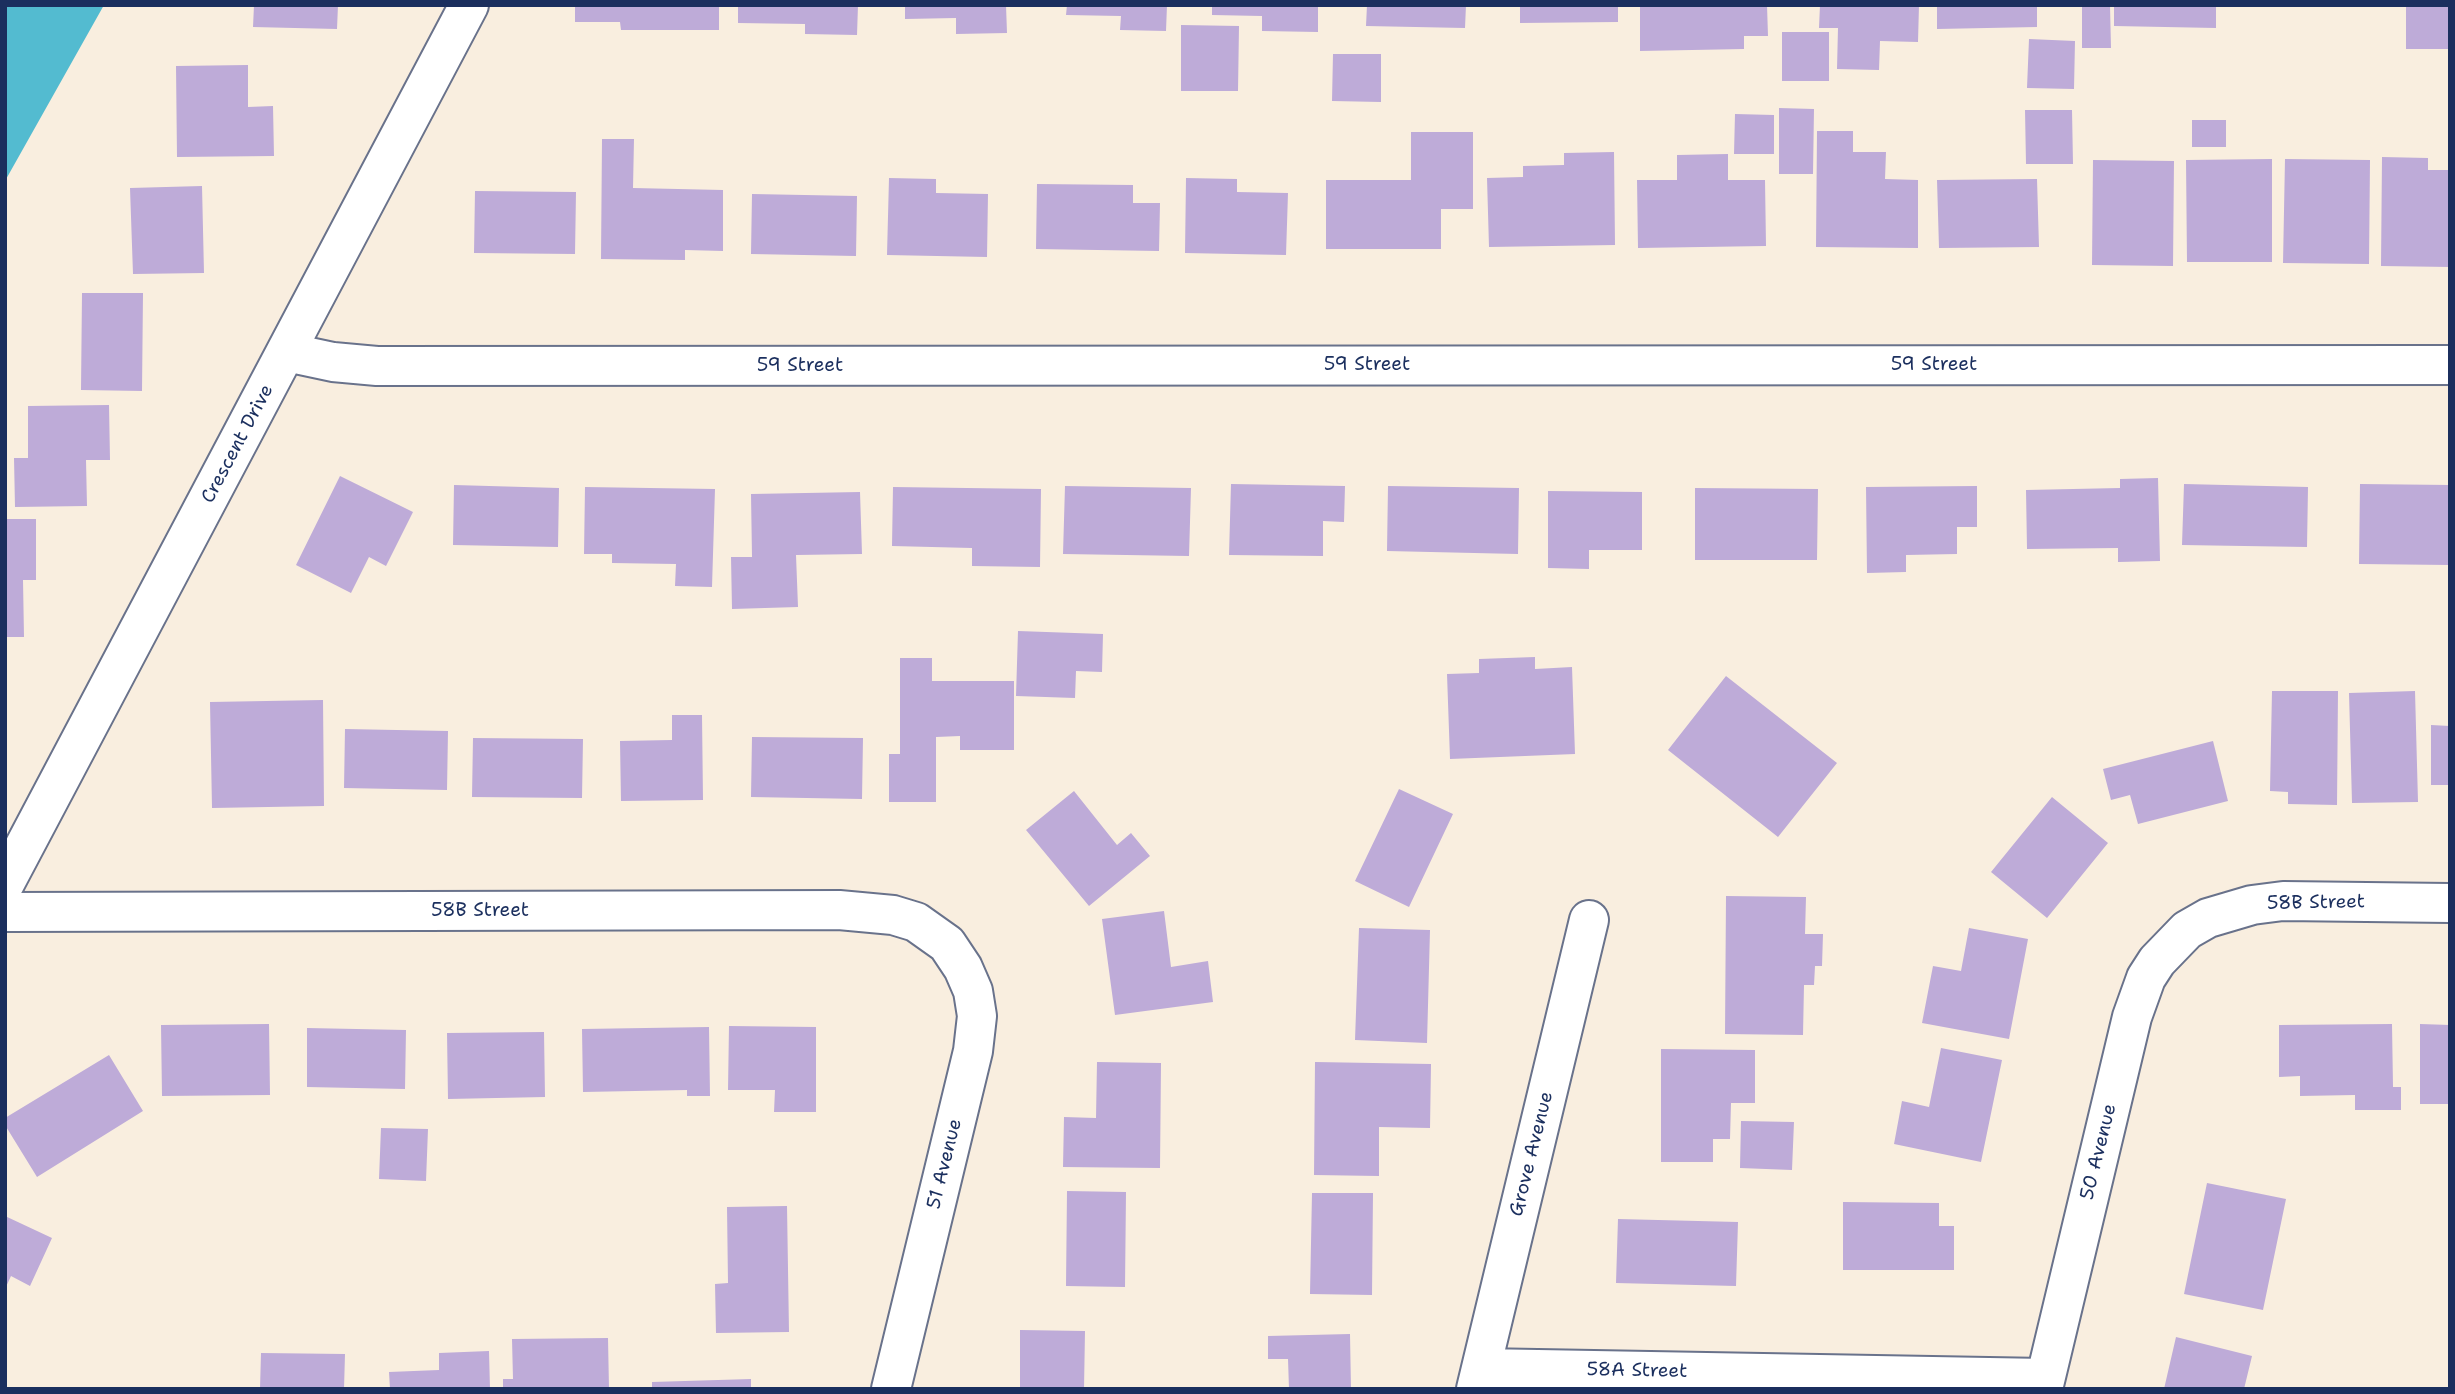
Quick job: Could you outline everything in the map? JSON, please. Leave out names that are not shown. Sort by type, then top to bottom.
[{"type":"street","name":"Crescent Drive","points":[[5,883],[469,5]]},
{"type":"street","name":"59 Street","points":[[286,352],[333,362],[377,366],[2450,365]]},
{"type":"street","name":"58B Street","points":[[2186,930],[2208,918],[2252,905],[2283,901],[2450,903]]},
{"type":"street","name":"58B Street","points":[[5,912],[839,910],[893,915],[916,922],[947,944]]},
{"type":"street","name":"Grove Avenue","points":[[1478,1378],[1589,920]]},
{"type":"street","name":"50 Avenue","points":[[2044,1383],[2138,998],[2157,961],[2186,930]]},
{"type":"street","name":"51 Avenue","points":[[891,1389],[973,1051],[977,1016],[973,991],[963,968],[947,944]]},
{"type":"street","name":"58A Street","points":[[1478,1378],[2044,1383]]},
{"type":"water","points":[[5,5],[104,5],[5,181]]},
{"type":"building","points":[[254,5],[338,5],[337,29],[253,27]]},
{"type":"building","points":[[575,5],[719,5],[719,30],[621,30],[620,22],[575,22]]},
{"type":"building","points":[[738,5],[858,5],[857,35],[805,34],[805,24],[738,23]]},
{"type":"building","points":[[905,5],[1006,5],[1007,33],[956,34],[956,18],[905,19]]},
{"type":"building","points":[[1067,5],[1167,5],[1166,31],[1120,30],[1121,16],[1066,15]]},
{"type":"building","points":[[1212,5],[1318,5],[1318,32],[1262,31],[1262,16],[1212,15]]},
{"type":"building","points":[[1367,5],[1466,5],[1465,28],[1366,26]]},
{"type":"building","points":[[1520,5],[1618,5],[1618,22],[1520,23]]},
{"type":"building","points":[[1640,5],[1767,5],[1768,36],[1744,36],[1744,49],[1640,51]]},
{"type":"building","points":[[1820,5],[1919,5],[1918,42],[1880,41],[1879,70],[1837,69],[1838,28],[1819,28]]},
{"type":"building","points":[[1937,5],[2037,5],[2037,27],[1937,29]]},
{"type":"building","points":[[2082,5],[2110,5],[2111,48],[2082,48]]},
{"type":"building","points":[[2114,5],[2216,5],[2216,28],[2114,26]]},
{"type":"building","points":[[2406,5],[2450,5],[2450,49],[2406,49]]},
{"type":"building","points":[[1181,25],[1239,26],[1238,91],[1181,91]]},
{"type":"building","points":[[1782,32],[1829,32],[1829,81],[1782,81]]},
{"type":"building","points":[[2029,39],[2075,41],[2074,89],[2027,88]]},
{"type":"building","points":[[1333,54],[1381,54],[1381,102],[1332,101]]},
{"type":"building","points":[[248,65],[248,107],[273,106],[274,156],[177,157],[176,66]]},
{"type":"building","points":[[1779,108],[1814,109],[1813,174],[1779,174]]},
{"type":"building","points":[[2025,110],[2072,110],[2073,164],[2026,164]]},
{"type":"building","points":[[1735,114],[1774,115],[1774,154],[1734,154]]},
{"type":"building","points":[[2192,120],[2226,120],[2226,147],[2192,147]]},
{"type":"building","points":[[1817,131],[1853,131],[1853,152],[1886,152],[1885,179],[1918,180],[1918,248],[1816,247]]},
{"type":"building","points":[[1411,132],[1473,132],[1473,209],[1441,209],[1441,249],[1326,249],[1326,180],[1411,180]]},
{"type":"building","points":[[602,139],[634,139],[633,188],[723,190],[723,251],[685,250],[685,260],[601,259]]},
{"type":"building","points":[[1614,152],[1615,245],[1489,247],[1487,178],[1523,177],[1523,166],[1564,165],[1564,153]]},
{"type":"building","points":[[1728,154],[1728,180],[1765,180],[1766,246],[1638,248],[1637,180],[1677,180],[1677,155]]},
{"type":"building","points":[[2382,157],[2428,158],[2428,170],[2450,170],[2450,267],[2381,266]]},
{"type":"building","points":[[2272,159],[2272,262],[2187,262],[2186,160]]},
{"type":"building","points":[[2285,159],[2370,160],[2369,264],[2283,263]]},
{"type":"building","points":[[2093,160],[2174,161],[2173,266],[2092,265]]},
{"type":"building","points":[[889,178],[936,179],[936,193],[988,194],[987,257],[887,255]]},
{"type":"building","points":[[1186,178],[1237,179],[1237,192],[1288,193],[1286,255],[1185,253]]},
{"type":"building","points":[[2037,179],[2039,247],[1939,248],[1937,180]]},
{"type":"building","points":[[1037,184],[1133,185],[1133,203],[1160,203],[1159,251],[1036,249]]},
{"type":"building","points":[[202,186],[204,273],[133,274],[130,188]]},
{"type":"building","points":[[475,191],[576,192],[575,254],[474,253]]},
{"type":"building","points":[[752,194],[857,196],[856,256],[751,254]]},
{"type":"building","points":[[82,293],[143,293],[142,391],[81,390]]},
{"type":"building","points":[[109,405],[110,460],[86,460],[87,506],[15,507],[14,458],[28,458],[28,406]]},
{"type":"building","points":[[340,476],[413,512],[386,566],[369,557],[351,593],[296,565]]},
{"type":"building","points":[[2158,478],[2160,561],[2118,562],[2118,548],[2027,549],[2026,490],[2120,488],[2120,479]]},
{"type":"building","points":[[1231,484],[1345,486],[1344,522],[1323,521],[1323,556],[1229,555]]},
{"type":"building","points":[[2184,484],[2308,487],[2307,547],[2182,545]]},
{"type":"building","points":[[2360,484],[2450,485],[2450,565],[2359,564]]},
{"type":"building","points":[[454,485],[559,488],[558,547],[453,545]]},
{"type":"building","points":[[1065,486],[1191,488],[1189,556],[1063,554]]},
{"type":"building","points":[[1388,486],[1519,488],[1518,554],[1387,551]]},
{"type":"building","points":[[1977,486],[1977,527],[1957,527],[1957,554],[1906,555],[1906,572],[1867,573],[1866,487]]},
{"type":"building","points":[[585,487],[715,489],[712,587],[675,586],[676,564],[612,563],[612,554],[584,554]]},
{"type":"building","points":[[893,487],[1041,489],[1040,567],[972,566],[972,548],[892,546]]},
{"type":"building","points":[[1695,488],[1818,489],[1817,560],[1695,560]]},
{"type":"building","points":[[1548,491],[1642,492],[1642,550],[1589,550],[1589,569],[1548,568]]},
{"type":"building","points":[[860,492],[862,554],[796,555],[798,607],[732,609],[731,557],[752,557],[751,494]]},
{"type":"building","points":[[5,519],[36,519],[36,580],[23,580],[24,637],[5,637]]},
{"type":"building","points":[[1018,631],[1103,634],[1102,672],[1076,671],[1075,698],[1016,696]]},
{"type":"building","points":[[1535,657],[1535,669],[1572,667],[1575,754],[1450,759],[1447,674],[1479,673],[1479,659]]},
{"type":"building","points":[[900,658],[932,658],[932,681],[1014,681],[1014,750],[960,750],[960,736],[936,737],[936,802],[889,802],[889,754],[900,754]]},
{"type":"building","points":[[1726,676],[1837,763],[1778,837],[1668,750]]},
{"type":"building","points":[[2272,691],[2338,691],[2337,805],[2288,804],[2288,792],[2270,791]]},
{"type":"building","points":[[2415,691],[2418,802],[2352,803],[2349,693]]},
{"type":"building","points":[[323,700],[324,806],[212,808],[210,702]]},
{"type":"building","points":[[672,715],[702,715],[703,800],[621,801],[620,741],[672,740]]},
{"type":"building","points":[[2431,725],[2450,726],[2450,785],[2431,785]]},
{"type":"building","points":[[345,729],[448,731],[447,790],[344,788]]},
{"type":"building","points":[[752,737],[863,738],[862,799],[751,797]]},
{"type":"building","points":[[473,738],[583,739],[582,798],[472,797]]},
{"type":"building","points":[[2213,741],[2228,801],[2138,824],[2130,795],[2111,800],[2103,769]]},
{"type":"building","points":[[1399,789],[1453,814],[1409,907],[1355,881]]},
{"type":"building","points":[[1074,791],[1117,845],[1131,833],[1150,856],[1089,906],[1026,830]]},
{"type":"building","points":[[2052,797],[2108,843],[2047,918],[1991,872]]},
{"type":"building","points":[[1726,896],[1806,897],[1805,934],[1823,934],[1822,966],[1815,966],[1814,985],[1804,985],[1803,1035],[1725,1034]]},
{"type":"building","points":[[1164,911],[1171,967],[1208,961],[1213,1002],[1115,1015],[1102,919]]},
{"type":"building","points":[[1359,928],[1430,930],[1427,1043],[1355,1040]]},
{"type":"building","points":[[1969,928],[2028,939],[2009,1039],[1922,1023],[1933,966],[1961,971]]},
{"type":"building","points":[[269,1024],[270,1095],[162,1096],[161,1025]]},
{"type":"building","points":[[2392,1024],[2393,1087],[2401,1087],[2401,1110],[2355,1110],[2355,1095],[2300,1096],[2300,1076],[2279,1077],[2279,1025]]},
{"type":"building","points":[[2420,1024],[2450,1025],[2450,1104],[2420,1104]]},
{"type":"building","points":[[729,1026],[816,1027],[816,1112],[774,1112],[775,1090],[728,1090]]},
{"type":"building","points":[[709,1027],[710,1096],[687,1096],[687,1090],[583,1092],[582,1029]]},
{"type":"building","points":[[307,1028],[406,1030],[405,1089],[307,1087]]},
{"type":"building","points":[[544,1032],[545,1097],[448,1099],[447,1033]]},
{"type":"building","points":[[1941,1048],[2002,1060],[1981,1162],[1894,1144],[1902,1101],[1929,1107]]},
{"type":"building","points":[[1661,1049],[1755,1050],[1755,1103],[1731,1103],[1730,1139],[1713,1139],[1713,1162],[1661,1162]]},
{"type":"building","points":[[109,1055],[143,1111],[37,1177],[5,1125],[5,1118]]},
{"type":"building","points":[[1097,1062],[1161,1063],[1160,1168],[1063,1167],[1064,1117],[1096,1118]]},
{"type":"building","points":[[1315,1062],[1431,1064],[1430,1128],[1379,1127],[1379,1176],[1314,1175]]},
{"type":"building","points":[[1741,1121],[1794,1122],[1792,1170],[1740,1168]]},
{"type":"building","points":[[381,1128],[428,1129],[426,1181],[379,1179]]},
{"type":"building","points":[[2207,1183],[2286,1199],[2263,1310],[2184,1294]]},
{"type":"building","points":[[1067,1191],[1126,1192],[1125,1287],[1066,1286]]},
{"type":"building","points":[[1312,1193],[1373,1193],[1372,1295],[1310,1294]]},
{"type":"building","points":[[1843,1202],[1939,1203],[1939,1226],[1954,1226],[1954,1270],[1843,1270]]},
{"type":"building","points":[[787,1206],[789,1332],[716,1333],[715,1284],[728,1283],[727,1207]]},
{"type":"building","points":[[5,1216],[52,1238],[30,1286],[11,1276],[5,1289]]},
{"type":"building","points":[[1618,1219],[1738,1222],[1736,1286],[1616,1283]]},
{"type":"building","points":[[1020,1330],[1085,1331],[1084,1389],[1020,1389]]},
{"type":"building","points":[[1350,1334],[1351,1389],[1289,1389],[1288,1359],[1268,1359],[1268,1336]]},
{"type":"building","points":[[2176,1337],[2252,1356],[2244,1389],[2164,1389]]},
{"type":"building","points":[[608,1338],[609,1389],[503,1389],[503,1379],[513,1379],[512,1339]]},
{"type":"building","points":[[489,1351],[490,1389],[390,1389],[389,1372],[439,1370],[439,1353]]},
{"type":"building","points":[[261,1353],[345,1354],[344,1389],[260,1389]]},
{"type":"building","points":[[751,1379],[751,1389],[652,1389],[652,1382]]}]
